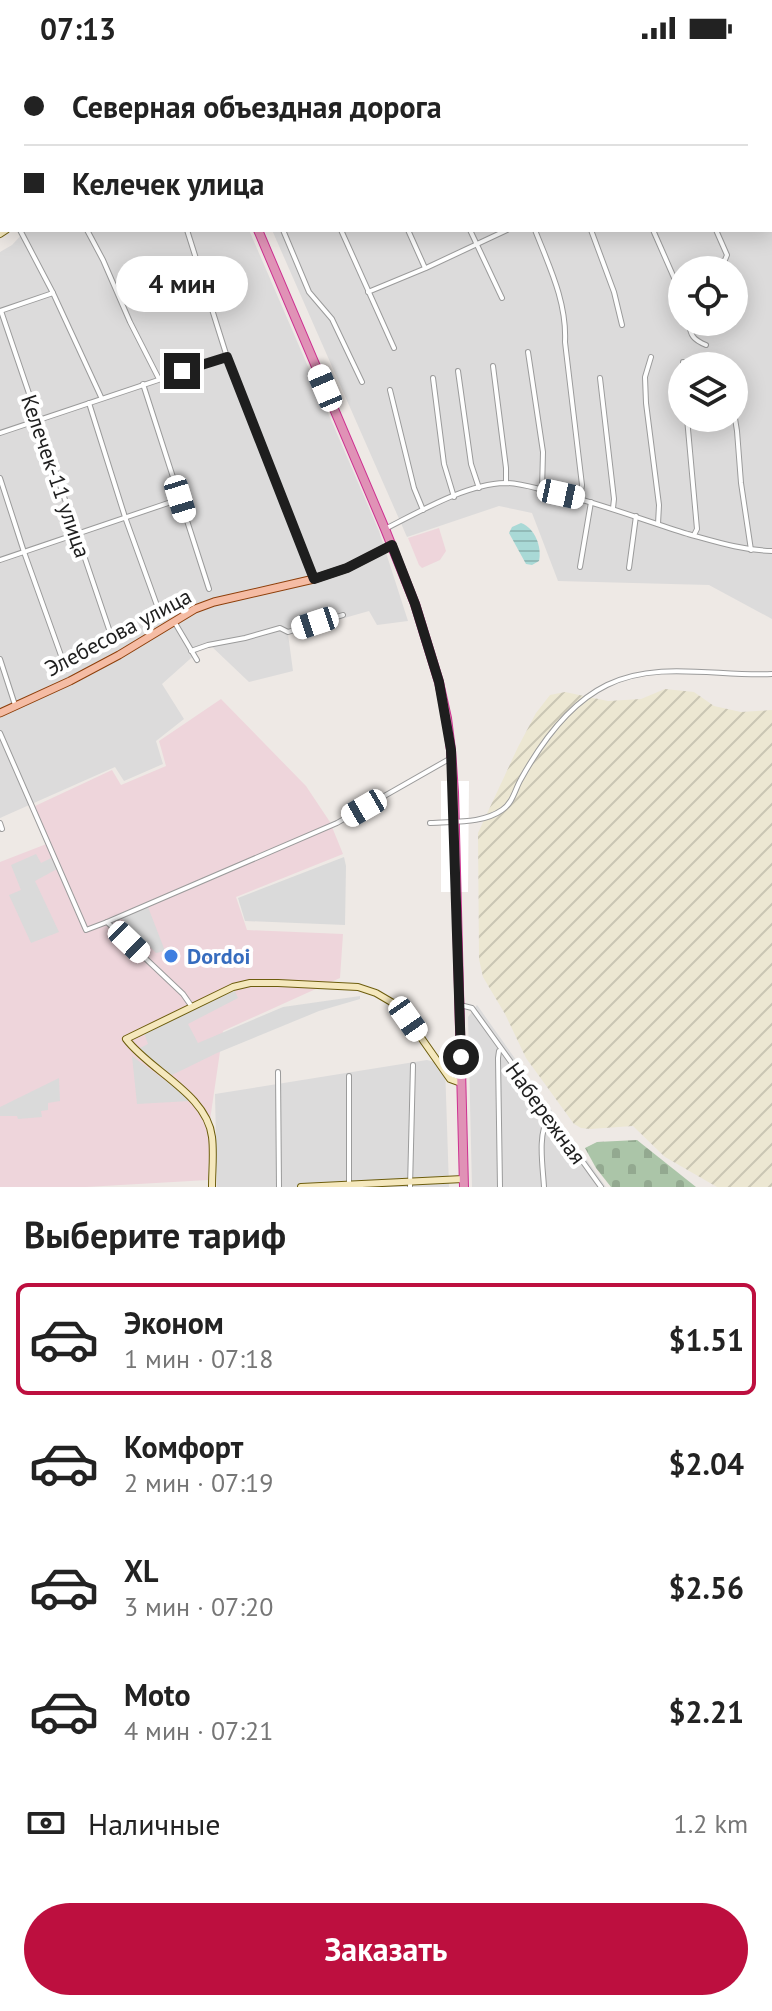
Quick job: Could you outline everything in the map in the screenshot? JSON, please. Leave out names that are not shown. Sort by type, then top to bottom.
[{"type":"highway","points":[[259,232],[415,604],[447,718],[452,758],[464,1183]]},
{"type":"main road","name":"Элебесова улица","points":[[0,713],[119,655],[195,609],[314,579],[347,568],[392,545]]},
{"type":"street","points":[[21,232],[101,398]]},
{"type":"street","points":[[88,232],[159,379]]},
{"type":"street","points":[[188,232],[227,357],[314,579]]},
{"type":"street","points":[[284,232],[309,292],[332,319],[362,382]]},
{"type":"street","points":[[342,232],[394,348]]},
{"type":"street","points":[[409,232],[426,268]]},
{"type":"street","points":[[471,232],[502,298]]},
{"type":"street","points":[[368,292],[503,232]]},
{"type":"street","points":[[536,232],[561,300],[566,325],[565,342],[582,485],[580,498]]},
{"type":"street","points":[[592,232],[614,292],[622,325]]},
{"type":"street","points":[[654,232],[668,258]]},
{"type":"street","points":[[717,232],[727,256]]},
{"type":"street","points":[[0,311],[53,293]]},
{"type":"street","name":"Келечек-11 улица","points":[[0,311],[113,641]]},
{"type":"street","points":[[692,336],[706,345]]},
{"type":"street","points":[[528,352],[543,452],[542,490]]},
{"type":"street","points":[[0,433],[227,357]]},
{"type":"street","points":[[651,357],[645,377],[646,403],[659,505],[658,524]]},
{"type":"street","points":[[493,366],[506,483]]},
{"type":"street","points":[[458,371],[471,464],[479,488]]},
{"type":"street","points":[[433,378],[444,464],[454,497]]},
{"type":"street","points":[[600,378],[613,508]]},
{"type":"street","points":[[143,384],[209,589]]},
{"type":"street","points":[[390,390],[414,488],[423,510]]},
{"type":"street","points":[[89,403],[159,611]]},
{"type":"street","points":[[688,432],[697,529],[694,535]]},
{"type":"street","points":[[737,432],[751,550]]},
{"type":"street","points":[[0,478],[63,661]]},
{"type":"street","points":[[385,529],[454,497],[506,483],[580,498],[707,541],[772,551]]},
{"type":"street","points":[[0,560],[180,499]]},
{"type":"street","points":[[580,567],[591,502]]},
{"type":"street","points":[[629,568],[636,516]]},
{"type":"street","points":[[191,651],[280,628],[288,632],[343,615]]},
{"type":"street","points":[[173,621],[197,660]]},
{"type":"street","points":[[0,659],[15,705]]},
{"type":"street","points":[[430,823],[476,820],[504,809],[547,739],[576,707],[606,685],[653,672],[772,674]]},
{"type":"street","points":[[0,733],[86,930],[337,823],[452,758]]},
{"type":"street","points":[[107,922],[183,994],[192,1007]]},
{"type":"street","points":[[212,1187],[209,1124],[195,1100],[126,1039],[233,987],[250,983],[358,987],[376,993],[393,1003],[450,1079],[461,1083]]},
{"type":"street","name":"Набережная","points":[[460,1005],[472,1008],[601,1187]]},
{"type":"street","points":[[499,1048],[500,1187]]},
{"type":"street","points":[[410,1185],[413,1065]]},
{"type":"street","points":[[278,1072],[279,1187]]},
{"type":"street","points":[[349,1076],[349,1186]]},
{"type":"street","points":[[544,1187],[542,1137],[549,1118]]},
{"type":"street","points":[[591,1187],[596,1182]]},
{"type":"street","points":[[301,1187],[464,1183]]},
{"type":"shaded area","points":[[24,232],[250,232],[379,531],[408,621],[377,625],[369,611],[288,634],[293,671],[249,682],[208,643],[162,684],[184,719],[156,741],[163,764],[124,781],[115,767],[0,818],[0,252]]},
{"type":"shaded area","points":[[273,232],[772,232],[772,619],[709,585],[558,581],[532,513],[499,506],[407,537]]},
{"type":"shaded area","points":[[439,528],[446,551],[440,560],[422,568],[408,538]]},
{"type":"shaded area","points":[[665,689],[694,692],[714,706],[741,712],[772,710],[772,1187],[717,1187],[665,1157],[633,1126],[590,1129],[574,1124],[526,1058],[483,977],[479,959],[478,833],[536,713],[550,695],[565,692],[608,701],[641,699]]},
{"type":"shaded area","name":"Dordoi","points":[[221,699],[306,786],[330,822],[343,854],[236,897],[247,930],[343,934],[340,978],[223,1031],[210,1120],[208,1180],[86,1187],[0,1187],[0,862],[49,843],[35,806],[112,770],[121,785],[166,766],[159,741]]},
{"type":"shaded area","points":[[36,854],[41,863],[51,858],[57,869],[35,881],[59,932],[31,943],[9,895],[21,890],[11,865]]},
{"type":"shaded area","points":[[344,857],[345,925],[245,921],[238,898]]},
{"type":"shaded area","points":[[148,907],[165,951],[156,953],[121,918]]},
{"type":"shaded area","points":[[234,989],[238,998],[188,1024],[198,1043],[283,1007],[360,996],[360,999],[319,1011],[172,1075],[138,1049],[148,1044],[144,1033]]},
{"type":"shaded area","points":[[477,1005],[606,1187],[472,1187],[468,1017]]},
{"type":"shaded area","points":[[132,1056],[174,1087],[190,1101],[137,1104]]},
{"type":"shaded area","points":[[427,1060],[445,1065],[449,1187],[217,1187],[215,1094]]},
{"type":"shaded area","points":[[59,1078],[60,1101],[48,1103],[48,1110],[41,1111],[42,1117],[18,1119],[17,1116],[0,1116],[0,1107]]},
{"type":"green space","points":[[637,1140],[696,1187],[611,1187],[585,1148],[597,1142]]},
{"type":"water","points":[[521,523],[530,529],[538,544],[539,561],[532,565],[526,564],[509,533],[512,527]]},
{"type":"pier","points":[[441,781],[469,781],[468,892],[441,892]]},
{"type":"place","name":"Dordoi","points":[[171,956]]},
{"type":"route","points":[[182,371],[227,357],[314,579],[347,568],[392,545],[415,604],[447,718],[455,822],[461,1057]]}]
